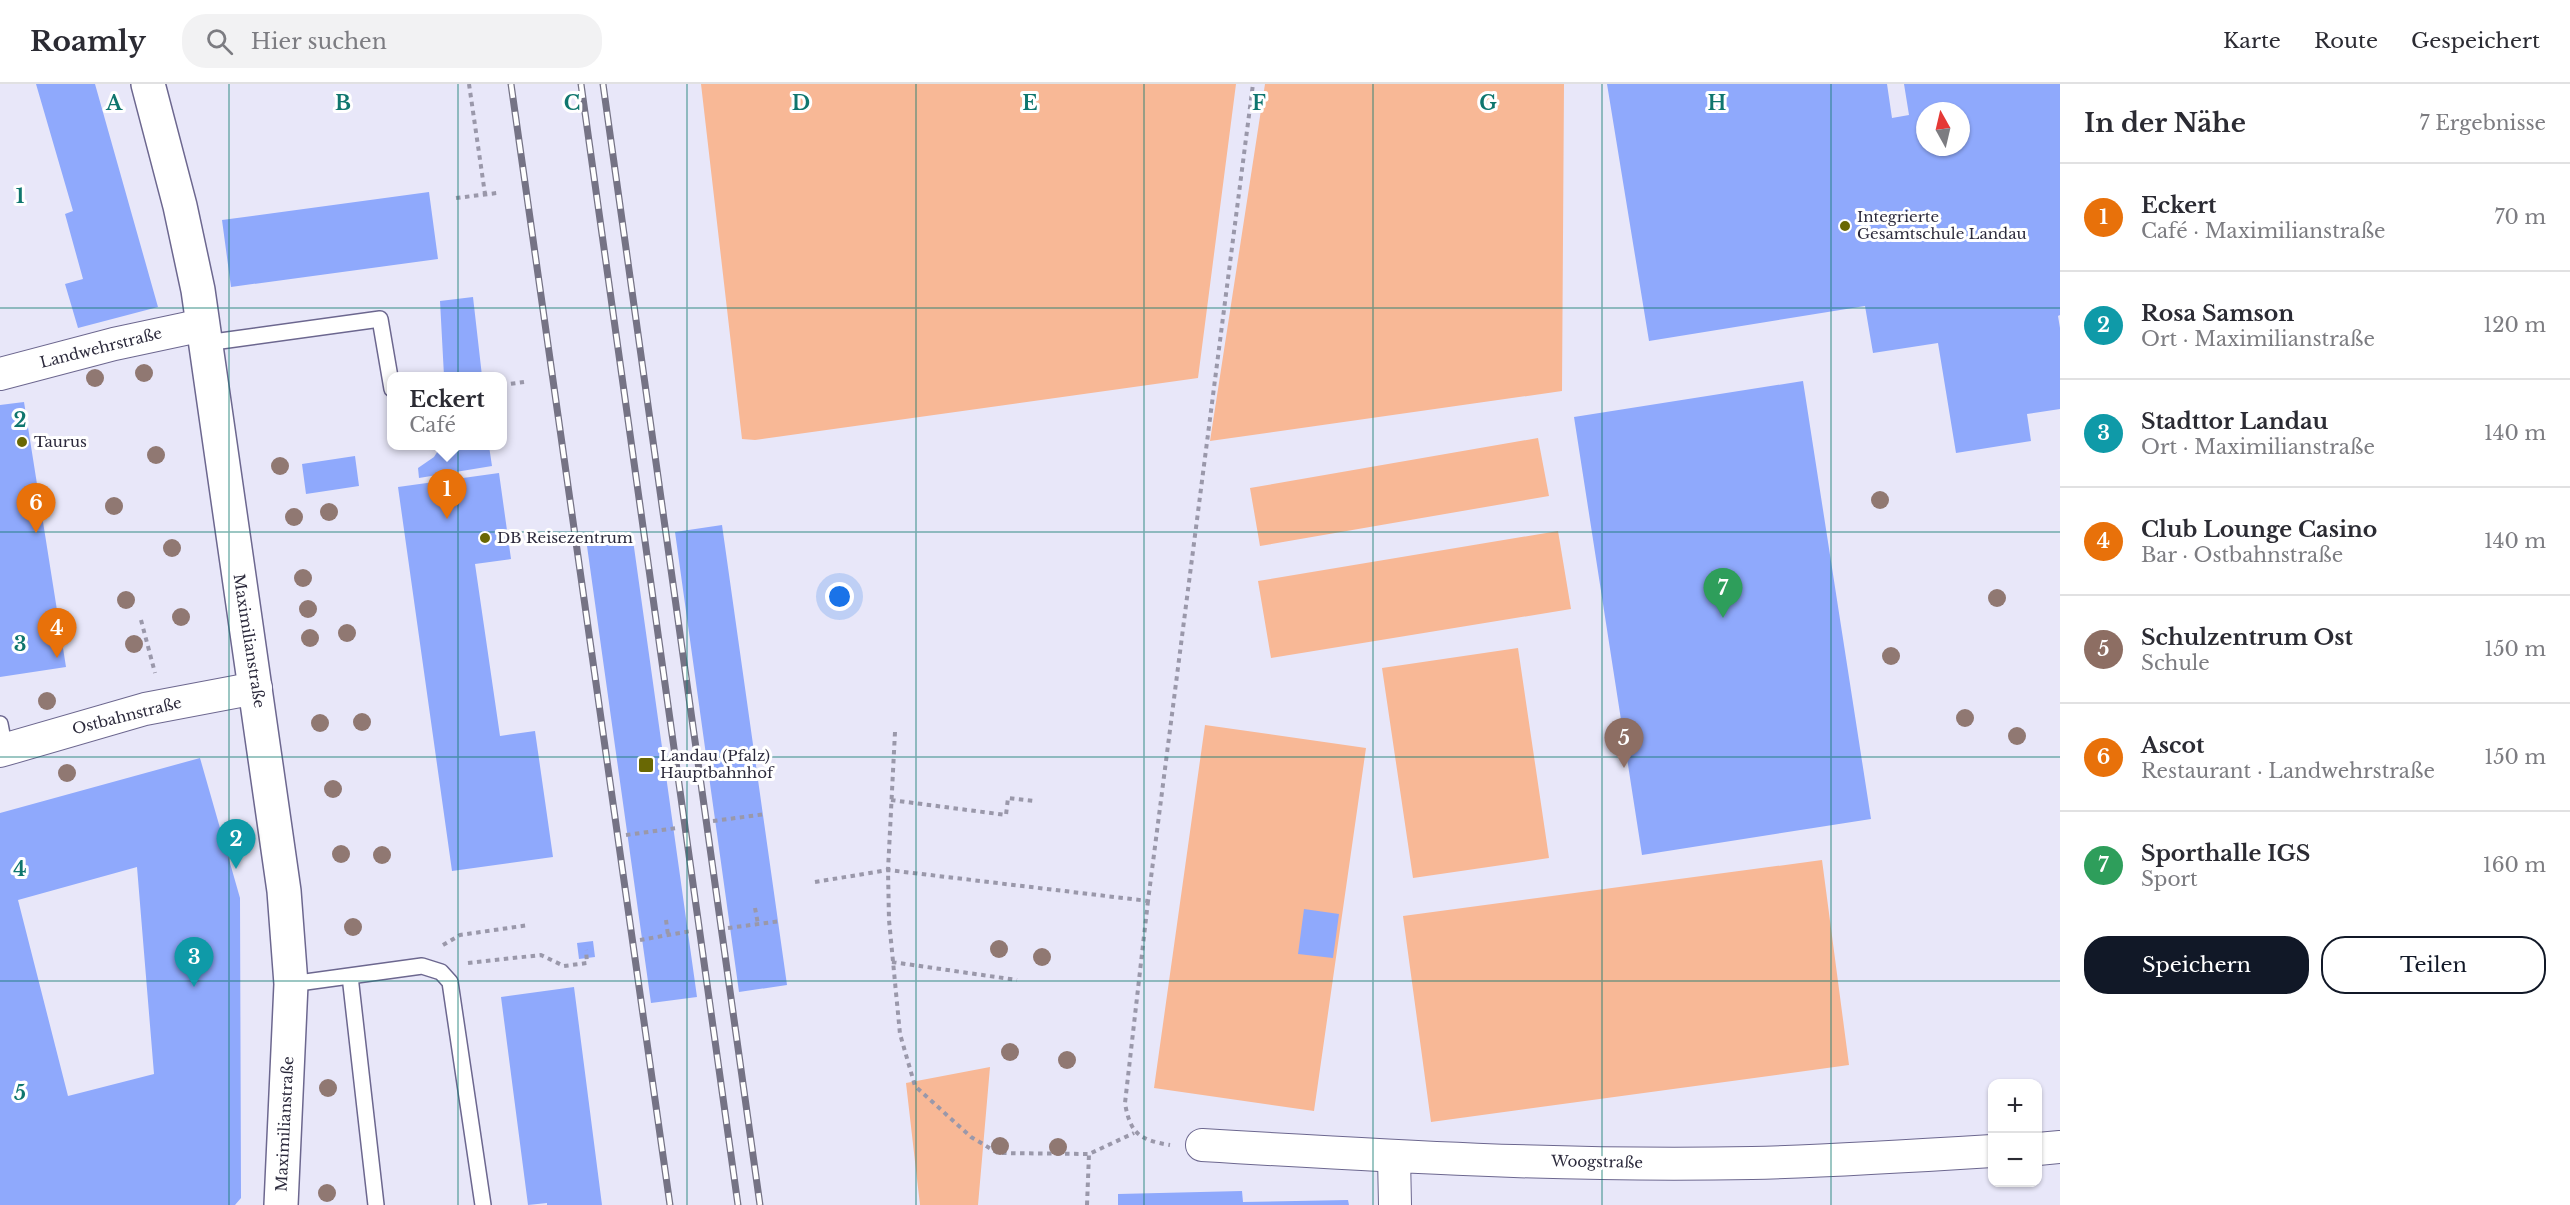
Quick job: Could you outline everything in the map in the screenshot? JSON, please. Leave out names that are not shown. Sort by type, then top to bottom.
[{"type":"street","name":"Maximilianstraße","points":[[148,84],[182,217],[204,334],[283,882],[291,984],[281,1205]]},
{"type":"street","name":"Landwehrstraße","points":[[11,371],[105,346],[204,334]]},
{"type":"street","name":"Ostbahnstraße","points":[[2,742],[163,705],[256,688]]},
{"type":"street","name":"Woogstraße","points":[[1202,1145],[1394,1157],[1507,1161],[1752,1163],[1988,1151]]},
{"type":"street","points":[[2042,1149],[2060,1147]]},
{"type":"street","points":[[1394,1157],[1395,1205]]},
{"type":"lane","points":[[204,334],[380,319],[389,372]]},
{"type":"lane","points":[[291,984],[423,966],[432,967],[441,972],[450,982],[483,1205]]},
{"type":"lane","points":[[350,976],[376,1205]]},
{"type":"path","points":[[469,84],[484,194]]},
{"type":"path","points":[[1202,1145],[1168,1145],[1151,1141],[1134,1133],[1127,1118],[1125,1103],[1148,901],[1253,84]]},
{"type":"path","points":[[456,198],[497,193]]},
{"type":"path","points":[[507,384],[524,382]]},
{"type":"path","points":[[141,620],[163,705]]},
{"type":"path","points":[[895,732],[888,870],[892,962],[900,1034],[915,1086],[971,1137],[998,1153],[1089,1155],[1134,1133]]},
{"type":"path","points":[[891,801],[1006,815],[1008,798],[1034,801]]},
{"type":"path","points":[[713,821],[765,814]]},
{"type":"path","points":[[626,835],[676,828]]},
{"type":"path","points":[[815,882],[888,870],[1148,901]]},
{"type":"path","points":[[755,908],[758,924]]},
{"type":"path","points":[[666,920],[668,935]]},
{"type":"path","points":[[728,928],[781,921]]},
{"type":"path","points":[[460,935],[529,925]]},
{"type":"path","points":[[640,940],[691,932]]},
{"type":"path","points":[[432,967],[541,955],[564,966],[587,963],[586,950]]},
{"type":"path","points":[[892,962],[1017,980]]},
{"type":"path","points":[[1087,1205],[1089,1155]]},
{"type":"shaded area","points":[[701,84],[1236,84],[1198,378],[755,440],[742,439]]},
{"type":"shaded area","points":[[1265,84],[1564,84],[1562,391],[1210,441]]},
{"type":"shaded area","points":[[1538,438],[1549,496],[1260,546],[1250,488]]},
{"type":"shaded area","points":[[1558,531],[1571,609],[1271,658],[1258,581]]},
{"type":"shaded area","points":[[1518,648],[1549,858],[1413,878],[1382,668]]},
{"type":"shaded area","points":[[1205,725],[1366,748],[1314,1111],[1154,1088]]},
{"type":"shaded area","points":[[1822,860],[1849,1065],[1431,1122],[1403,916]]},
{"type":"shaded area","points":[[990,1067],[978,1205],[920,1205],[906,1083]]},
{"type":"building","points":[[36,84],[95,84],[158,307],[78,328],[65,284],[83,279],[65,214],[73,211]]},
{"type":"building","name":"Integrierte Gesamtschule Landau","points":[[1607,84],[1887,84],[1892,118],[1909,115],[1904,84],[2060,84],[2060,315],[2058,316],[2060,409],[2027,414],[2031,441],[1956,453],[1938,343],[1873,353],[1865,306],[1649,341]]},
{"type":"building","points":[[429,192],[438,259],[231,287],[222,220]]},
{"type":"building","points":[[473,297],[482,372],[444,372],[440,301]]},
{"type":"building","points":[[1803,381],[1871,819],[1642,855],[1574,417]]},
{"type":"building","points":[[24,402],[66,667],[0,677],[0,405]]},
{"type":"building","points":[[438,450],[490,450],[492,466],[419,478],[418,468],[434,457]]},
{"type":"building","points":[[355,456],[359,486],[306,494],[302,464]]},
{"type":"building","points":[[499,473],[511,559],[475,564],[500,736],[535,731],[553,857],[452,871],[398,487]]},
{"type":"building","points":[[722,525],[787,985],[739,992],[675,532]]},
{"type":"building","points":[[633,540],[697,997],[651,1003],[587,546]]},
{"type":"building","points":[[200,758],[240,898],[241,1198],[235,1205],[0,1205],[0,813]],"holes":[[[137,867],[154,1074],[68,1096],[18,900]]]},
{"type":"building","points":[[1304,909],[1339,914],[1333,958],[1298,954]]},
{"type":"building","points":[[593,941],[595,957],[579,959],[577,943]]},
{"type":"building","points":[[574,987],[602,1205],[547,1205],[547,1203],[528,1205],[501,997]]},
{"type":"building","points":[[1242,1191],[1243,1202],[1348,1200],[1349,1205],[1118,1205],[1118,1194]]},
{"type":"railway","points":[[511,84],[670,1205]]},
{"type":"railway","points":[[581,84],[738,1205]]},
{"type":"railway","points":[[603,84],[760,1205]]},
{"type":"place","name":"Integrierte Gesamtschule Landau","points":[[1845,226]]},
{"type":"place","name":"Taurus","points":[[22,442]]},
{"type":"place","name":"Eckert","points":[[447,519]]},
{"type":"place","name":"Ascot","points":[[36,533]]},
{"type":"place","name":"DB Reisezentrum","points":[[485,538]]},
{"type":"place","name":"Sporthalle IGS","points":[[1723,618]]},
{"type":"place","name":"Club Lounge Casino","points":[[57,658]]},
{"type":"place","name":"Landau (Pfalz) Hauptbahnhof","points":[[646,765]]},
{"type":"place","name":"Schulzentrum Ost","points":[[1624,768]]},
{"type":"place","name":"Rosa Samson","points":[[236,869]]},
{"type":"place","name":"Stadttor Landau","points":[[194,987]]}]
